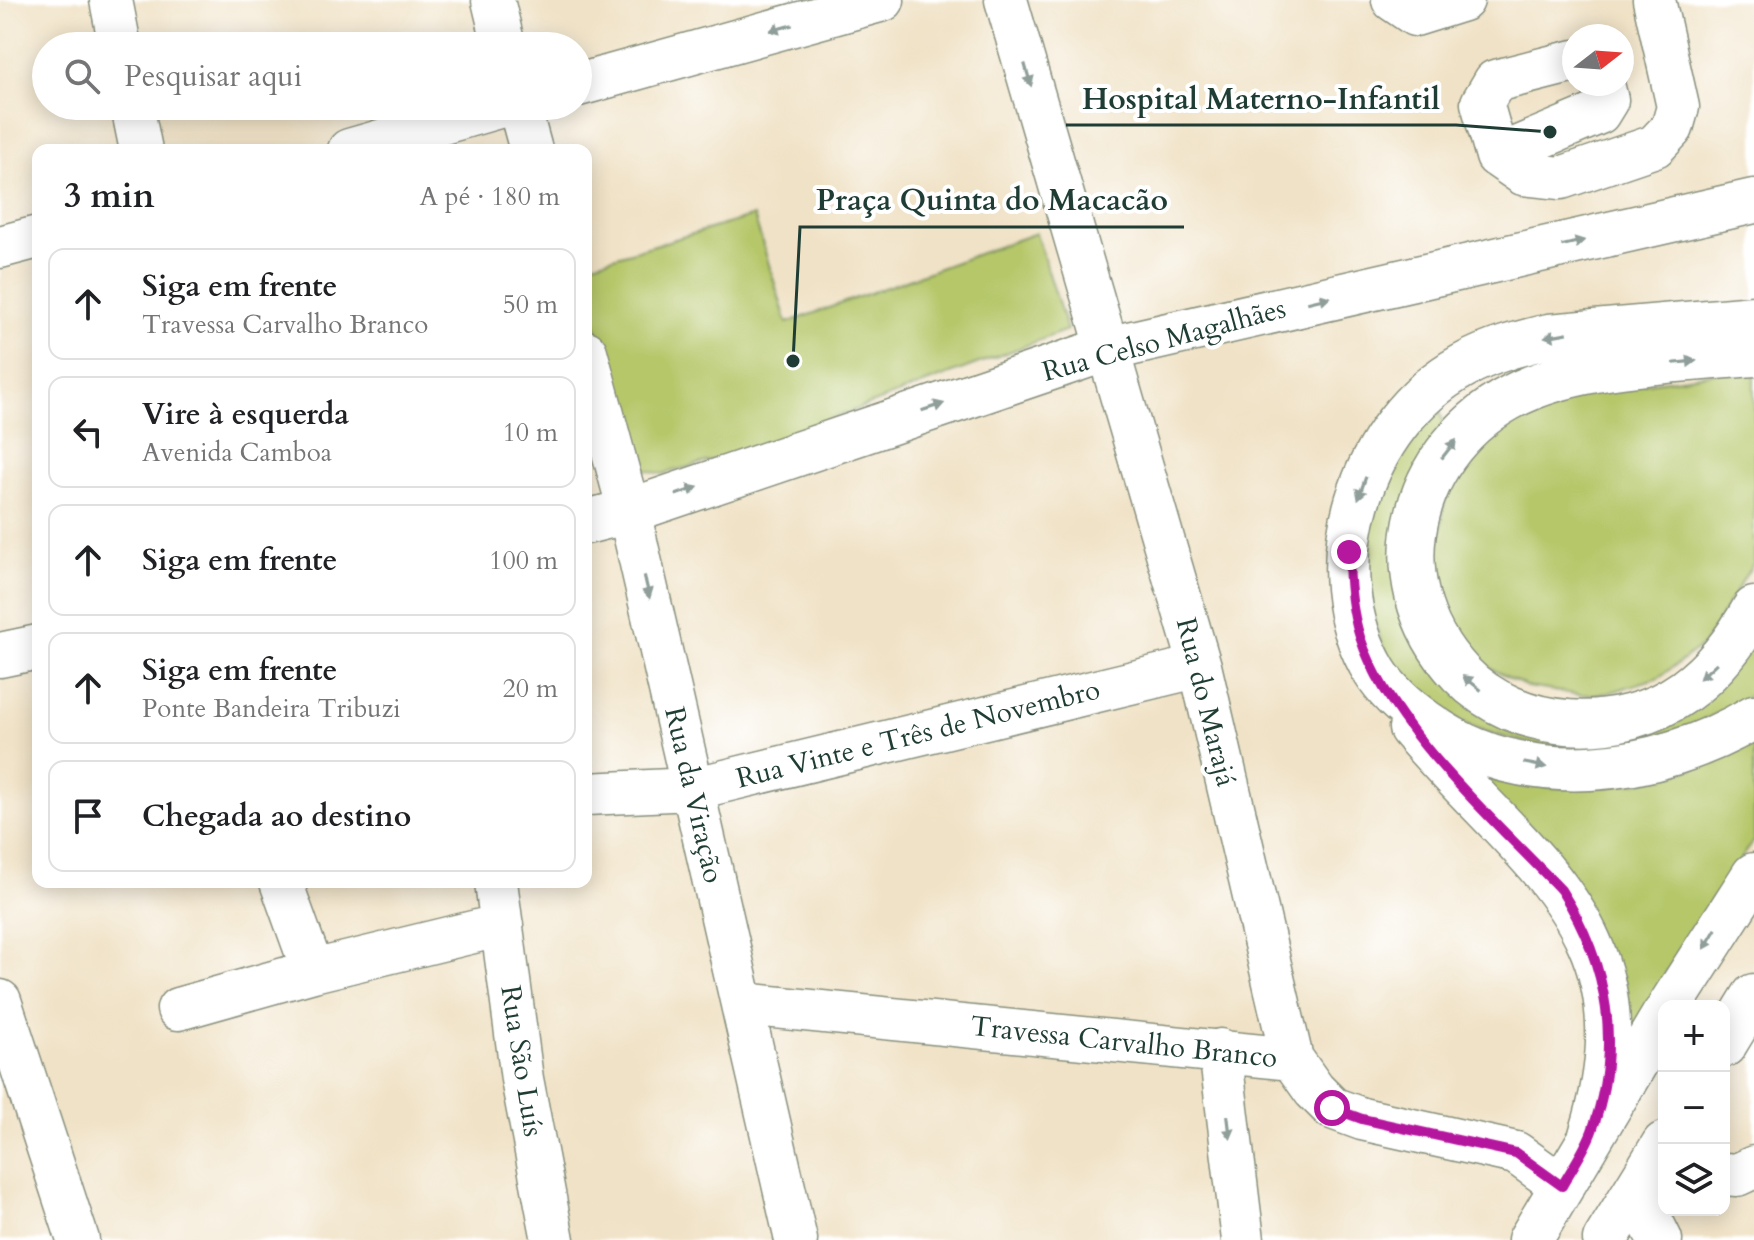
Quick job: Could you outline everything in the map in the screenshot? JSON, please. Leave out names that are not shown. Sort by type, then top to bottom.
[{"type":"main road","name":"Rua Celso Magalhães","points":[[592,520],[629,511],[1107,349],[1741,210]]},
{"type":"main road","points":[[1591,1135],[1602,1098],[1609,1048],[1607,1001],[1589,940],[1561,890],[1428,748],[1393,703],[1376,673],[1353,614],[1349,552],[1352,520],[1371,463],[1385,439],[1420,399],[1463,366],[1521,342],[1577,331],[1751,336]]},
{"type":"main road","points":[[1751,336],[1533,387],[1491,408],[1458,437],[1430,476],[1416,513],[1413,550],[1417,585],[1429,627],[1450,661],[1463,676],[1491,696],[1543,719],[1608,721],[1665,703],[1696,682],[1726,655],[1754,609]]},
{"type":"main road","points":[[0,655],[32,648]]},
{"type":"main road","points":[[1376,673],[1400,702],[1438,732],[1471,748],[1544,767],[1572,769],[1630,765],[1689,748],[1754,717]]},
{"type":"main road","points":[[1674,1000],[1754,875]]},
{"type":"main road","points":[[1730,1035],[1754,996]]},
{"type":"main road","points":[[1530,1240],[1658,1025]]},
{"type":"main road","points":[[1605,1240],[1655,1166]]},
{"type":"main road","points":[[1655,1166],[1644,1208],[1660,1240]]},
{"type":"street","points":[[111,0],[117,32]]},
{"type":"street","points":[[493,0],[501,32]]},
{"type":"street","points":[[592,81],[883,0]]},
{"type":"street","name":"Rua do Marajá","points":[[1006,0],[1200,666],[1292,1059]]},
{"type":"street","points":[[1393,0],[1415,15],[1463,0]]},
{"type":"street","points":[[1562,64],[1495,81],[1482,103],[1497,156],[1523,174],[1561,178],[1655,146],[1672,128],[1678,107],[1654,0]]},
{"type":"street","points":[[1497,156],[1599,113],[1607,100],[1606,96]]},
{"type":"street","points":[[135,120],[140,144]]},
{"type":"street","points":[[370,144],[453,120]]},
{"type":"street","points":[[523,120],[529,144]]},
{"type":"street","points":[[0,247],[32,239]]},
{"type":"street","name":"Rua da Viração","points":[[592,374],[629,511],[796,1240]]},
{"type":"street","name":"Rua Vinte e Três de Novembro","points":[[592,794],[692,789],[1200,666]]},
{"type":"street","points":[[283,888],[313,971]]},
{"type":"street","name":"Rua São Luís","points":[[497,888],[522,1079],[553,1240]]},
{"type":"street","points":[[178,1009],[313,971],[502,925]]},
{"type":"street","points":[[0,1001],[78,1240]]},
{"type":"street","name":"Travessa Carvalho Branco","points":[[743,1004],[1292,1059],[1314,1090],[1332,1108],[1362,1119],[1516,1153],[1562,1186]]},
{"type":"street","points":[[1220,1050],[1243,1240]]},
{"type":"street","points":[[1730,1174],[1737,1175],[1754,1167]]},
{"type":"green space","points":[[754,216],[787,323],[1036,233],[1067,330],[743,452],[662,474],[638,468],[629,454],[592,309],[592,263]]},
{"type":"green space","points":[[1754,367],[1754,562],[1703,645],[1659,677],[1608,693],[1581,695],[1527,687],[1478,662],[1449,613],[1437,556],[1445,500],[1471,451],[1534,400]]},
{"type":"green space","points":[[1439,409],[1445,427],[1415,640],[1581,736],[1754,636],[1754,693],[1720,712],[1674,731],[1588,751],[1573,751],[1524,742],[1467,724],[1429,705],[1408,688],[1387,656],[1370,604],[1366,573],[1368,543],[1384,485],[1417,433]]},
{"type":"green space","points":[[1754,743],[1754,841],[1689,932],[1625,1047],[1485,779],[1555,788],[1623,785],[1689,770]]},
{"type":"place","name":"Hospital Materno-Infantil","points":[[1550,132]]},
{"type":"place","name":"Praça Quinta do Macacão","points":[[793,361]]},
{"type":"route","points":[[1332,1108],[1362,1119],[1516,1153],[1562,1186],[1591,1135],[1602,1098],[1609,1048],[1603,980],[1576,914],[1561,890],[1428,748],[1393,703],[1360,639],[1349,584],[1349,552]]}]
